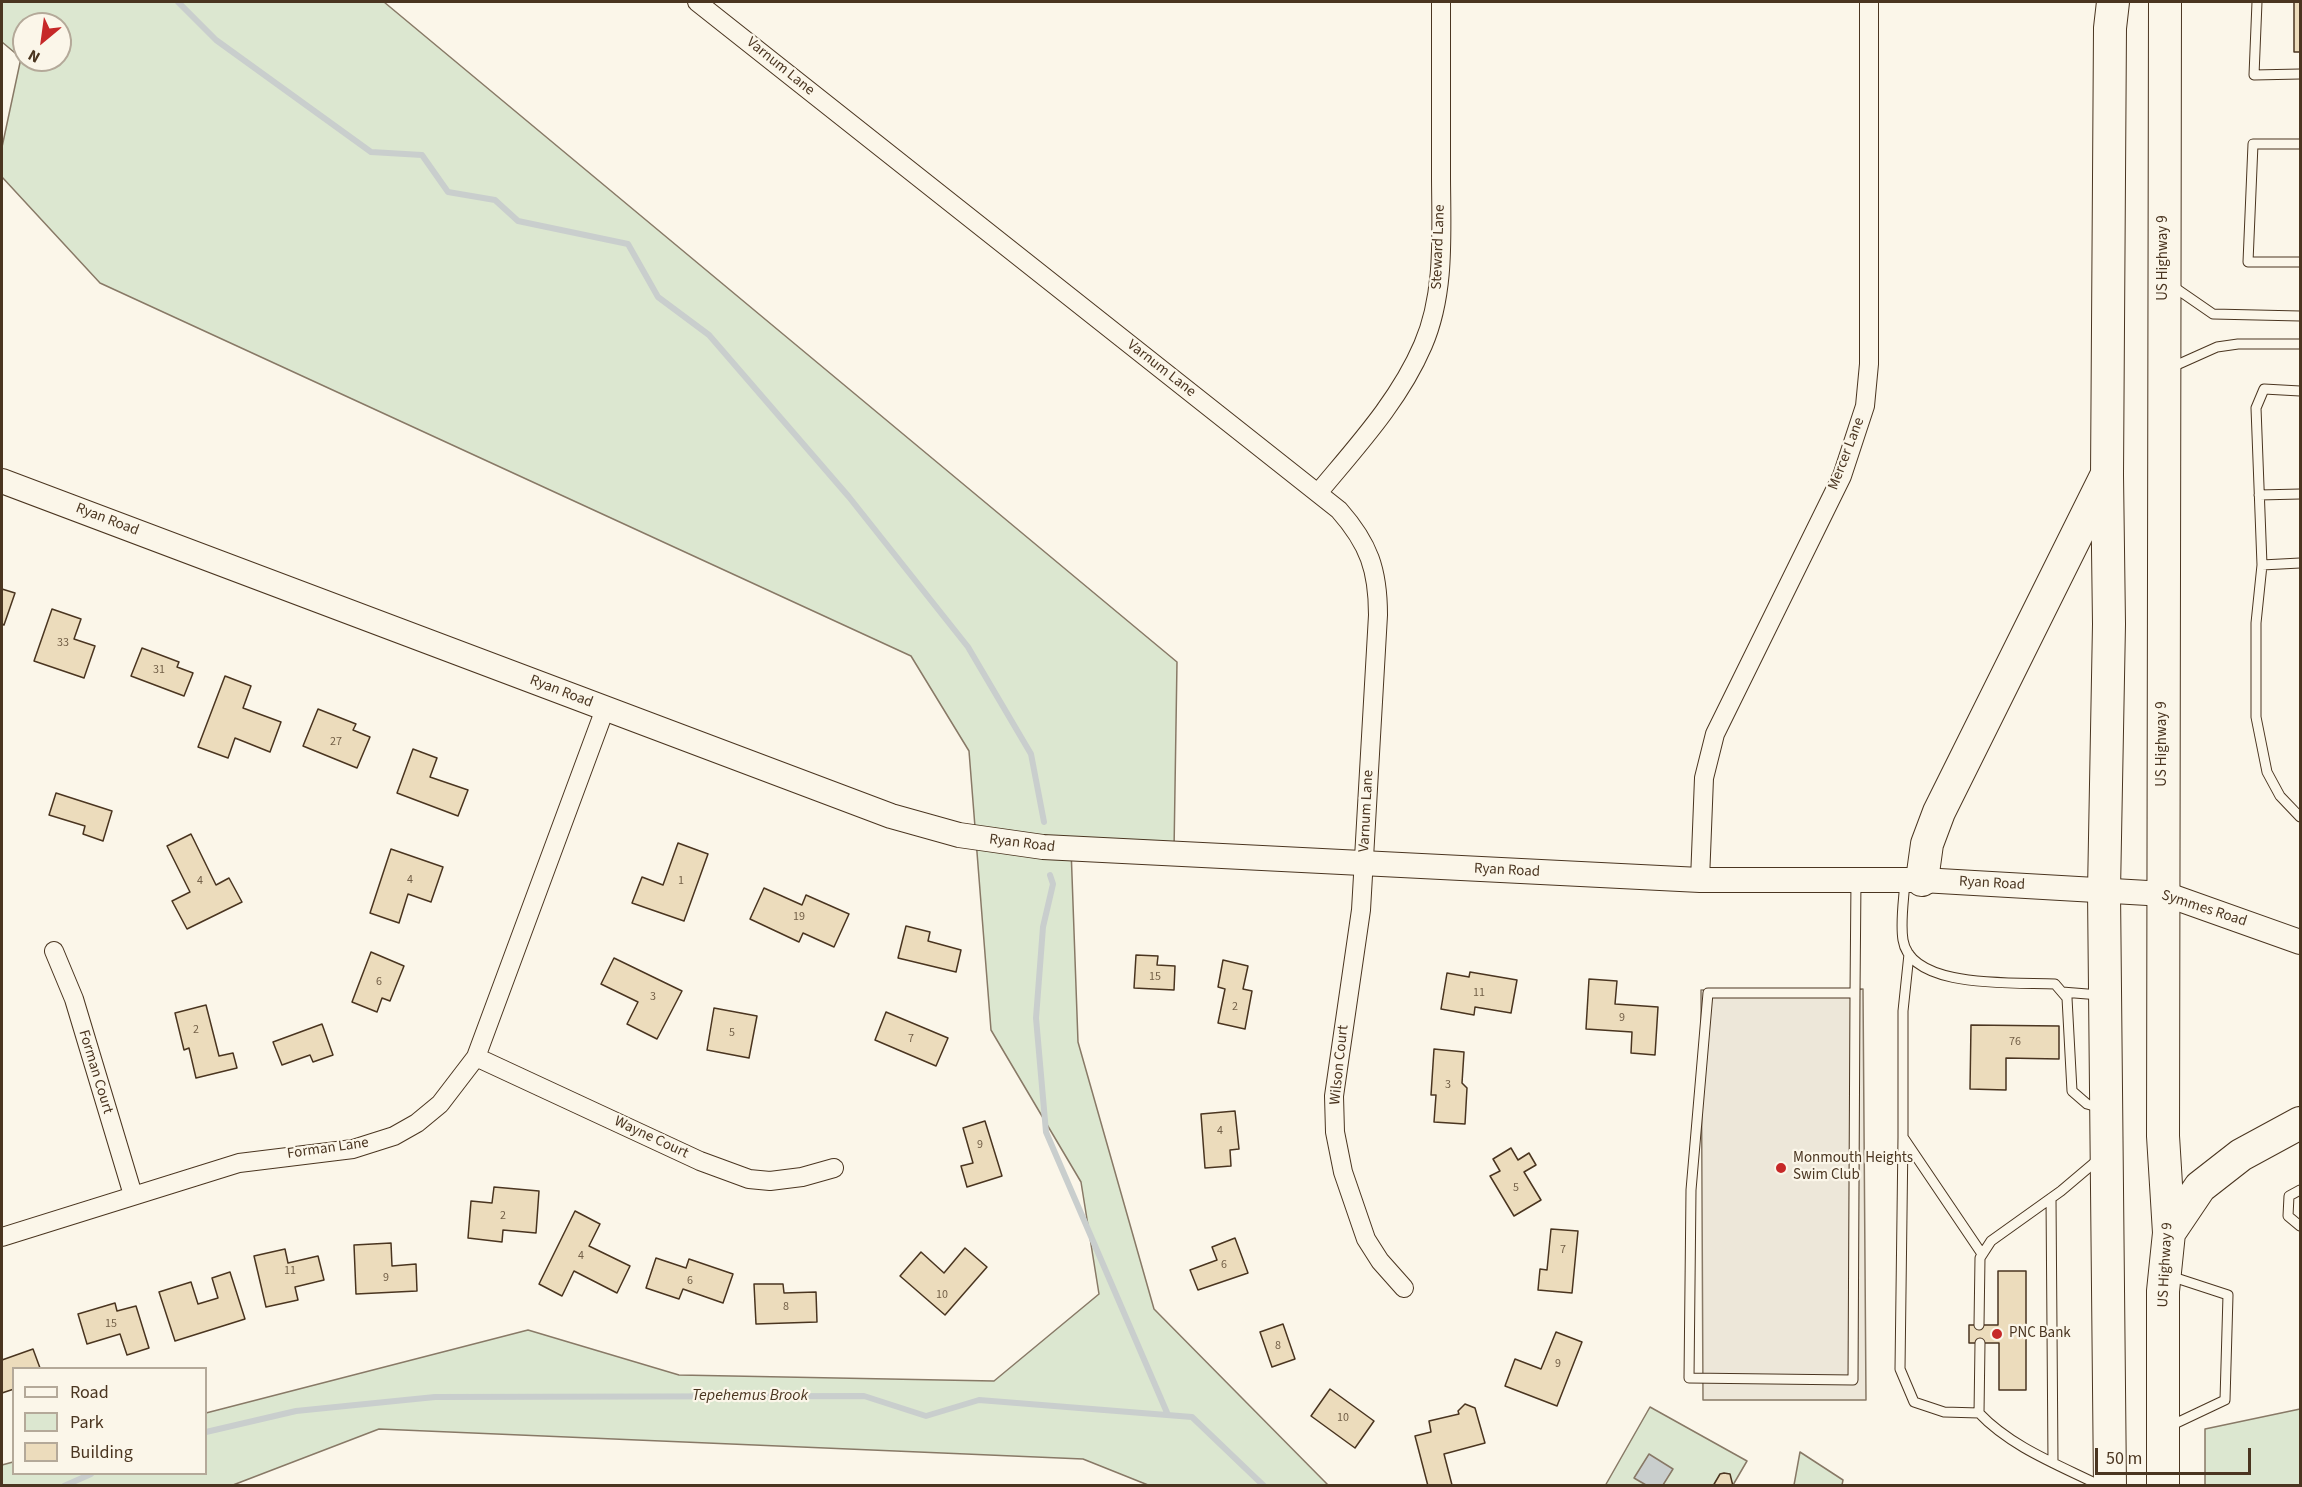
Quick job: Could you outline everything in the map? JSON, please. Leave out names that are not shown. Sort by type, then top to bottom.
[{"type":"highway","points":[[2110,1485],[2104,891],[2109,624],[2107,475],[2110,28],[2113,2]]},
{"type":"highway","name":"US Highway 9","points":[[2163,1485],[2164,1274],[2169,1233],[2163,1136],[2165,2]]},
{"type":"highway","points":[[1913,880],[1939,812],[2107,475]]},
{"type":"highway","points":[[2169,1233],[2200,1187],[2241,1155],[2301,1123]]},
{"type":"street","name":"Varnum Lane","points":[[697,2],[721,9],[1340,510],[1368,549],[1378,589],[1365,862]]},
{"type":"street","name":"Steward Lane","points":[[1318,493],[1388,407],[1406,380],[1424,344],[1435,308],[1441,257],[1441,2]]},
{"type":"street","name":"Mercer Lane","points":[[1700,880],[1704,778],[1715,734],[1842,476],[1865,406],[1869,364],[1869,2]]},
{"type":"street","name":"Ryan Road","points":[[2,481],[891,816],[959,835],[1043,847],[1700,880],[1913,880],[2104,891]]},
{"type":"street","name":"Forman Lane","points":[[2,1236],[239,1163],[353,1149],[394,1136],[417,1123],[440,1104],[476,1057],[605,709]]},
{"type":"street","name":"Wilson Court","points":[[1365,862],[1361,910],[1334,1096],[1335,1132],[1343,1172],[1366,1239],[1380,1261],[1404,1288]]},
{"type":"street","name":"Symmes Road","points":[[2104,891],[2165,894],[2301,942]]},
{"type":"street","name":"Forman Court","points":[[54,951],[74,999],[133,1195]]},
{"type":"street","name":"Wayne Court","points":[[476,1057],[700,1161],[748,1179],[770,1181],[802,1178],[834,1168]]},
{"type":"lane","points":[[2257,2],[2254,75],[2301,74]]},
{"type":"lane","points":[[2301,144],[2253,144],[2248,262],[2301,262]]},
{"type":"lane","points":[[2164,279],[2212,314],[2301,316]]},
{"type":"lane","points":[[2163,371],[2217,348],[2238,344],[2301,344]]},
{"type":"lane","points":[[2301,391],[2264,389],[2256,408],[2262,565],[2256,623],[2256,717],[2267,772],[2280,796],[2301,817]]},
{"type":"lane","points":[[2259,495],[2301,494]]},
{"type":"lane","points":[[2262,565],[2301,563]]},
{"type":"lane","points":[[1855,993],[1708,993],[1691,1190],[1689,1378],[1853,1380],[1856,880]]},
{"type":"lane","points":[[1913,880],[1903,941],[1913,962],[1929,972],[1953,978],[2055,984],[2067,998],[2072,1091],[2087,1104],[2106,1110]]},
{"type":"lane","points":[[1909,954],[1903,1011],[1900,1369],[1914,1402],[1944,1412],[1979,1413]]},
{"type":"lane","points":[[2062,993],[2105,995]]},
{"type":"lane","points":[[1903,1137],[1982,1254]]},
{"type":"lane","points":[[1979,1325],[1980,1258],[1991,1240],[2107,1153]]},
{"type":"lane","points":[[2301,1190],[2289,1196],[2287,1206],[2289,1216],[2301,1226]]},
{"type":"lane","points":[[2051,1197],[2053,1462]]},
{"type":"lane","points":[[2163,1430],[2225,1400],[2228,1295],[2164,1274]]},
{"type":"lane","points":[[1980,1343],[1979,1413],[1991,1426],[2013,1441],[2101,1485]]},
{"type":"green space","points":[[2,2],[384,2],[1177,662],[1174,851],[1071,848],[1078,1042],[1154,1309],[1328,1485],[1148,1485],[1083,1459],[379,1429],[233,1485],[2,1485],[2,1465],[12,1462],[12,1475],[207,1475],[207,1413],[528,1330],[679,1375],[994,1381],[1099,1294],[1081,1182],[991,1030],[969,751],[911,656],[100,283],[2,177],[2,147],[18,72],[72,72],[72,12],[12,12],[12,50],[2,42]]},
{"type":"green space","points":[[1650,1407],[1747,1461],[1733,1485],[1605,1486]]},
{"type":"green space","points":[[2300,1409],[2300,1485],[2205,1485],[2205,1429]]},
{"type":"green space","points":[[1800,1452],[1843,1480],[1842,1485],[1794,1485]]},
{"type":"shaded area","points":[[1863,989],[1866,1400],[1703,1400],[1701,990]]},
{"type":"shaded area","points":[[1649,1454],[1673,1469],[1663,1485],[1646,1485],[1634,1478]]},
{"type":"building","points":[[2294,2],[2300,2],[2300,52],[2294,52]]},
{"type":"building","points":[[2,589],[15,593],[4,625],[2,624]]},
{"type":"building","points":[[52,609],[81,619],[74,639],[95,646],[84,678],[34,661]]},
{"type":"building","points":[[142,648],[179,662],[177,667],[193,673],[184,696],[131,676]]},
{"type":"building","points":[[225,676],[251,686],[243,708],[281,722],[270,752],[235,738],[228,758],[198,747]]},
{"type":"building","points":[[318,709],[356,724],[353,730],[370,737],[357,768],[303,746]]},
{"type":"building","points":[[413,749],[437,758],[430,777],[468,790],[458,816],[397,793]]},
{"type":"building","points":[[56,793],[112,811],[103,841],[83,834],[85,826],[49,815]]},
{"type":"building","points":[[191,834],[216,885],[229,878],[242,902],[187,929],[172,901],[190,892],[167,846]]},
{"type":"building","points":[[678,843],[708,854],[684,921],[632,903],[642,877],[663,885]]},
{"type":"building","points":[[391,849],[443,867],[431,902],[408,894],[399,923],[370,913]]},
{"type":"building","points":[[764,888],[802,905],[806,895],[849,914],[834,947],[803,933],[799,942],[750,919]]},
{"type":"building","points":[[906,926],[930,932],[928,941],[961,950],[956,972],[898,958]]},
{"type":"building","points":[[371,952],[404,966],[390,1001],[382,998],[377,1012],[352,1002]]},
{"type":"building","points":[[1136,955],[1158,956],[1157,965],[1175,966],[1174,990],[1134,988]]},
{"type":"building","points":[[614,958],[682,991],[657,1039],[627,1024],[638,1002],[601,984]]},
{"type":"building","points":[[1223,960],[1248,966],[1243,989],[1252,991],[1245,1029],[1218,1023],[1225,989],[1218,987]]},
{"type":"building","points":[[1470,972],[1517,980],[1511,1013],[1475,1007],[1474,1015],[1441,1009],[1447,973],[1469,977]]},
{"type":"building","points":[[1589,979],[1617,981],[1615,1004],[1658,1007],[1655,1055],[1631,1053],[1632,1032],[1586,1029]]},
{"type":"building","points":[[206,1005],[219,1056],[233,1053],[237,1068],[196,1078],[189,1048],[184,1050],[175,1013]]},
{"type":"building","points":[[714,1008],[757,1016],[749,1058],[707,1050]]},
{"type":"building","points":[[886,1012],[948,1038],[936,1066],[875,1040]]},
{"type":"building","points":[[322,1024],[333,1055],[313,1062],[310,1055],[282,1065],[273,1042]]},
{"type":"building","points":[[1971,1025],[2059,1026],[2059,1059],[2006,1058],[2006,1090],[1970,1089]]},
{"type":"building","points":[[1434,1049],[1464,1052],[1462,1083],[1467,1088],[1465,1124],[1434,1122],[1436,1095],[1431,1095]]},
{"type":"building","points":[[1235,1111],[1239,1149],[1230,1150],[1231,1166],[1205,1168],[1201,1114]]},
{"type":"building","points":[[985,1121],[1002,1176],[967,1187],[961,1166],[973,1163],[963,1128]]},
{"type":"building","points":[[1511,1148],[1518,1160],[1529,1153],[1536,1165],[1524,1172],[1541,1200],[1514,1216],[1490,1176],[1500,1171],[1493,1159]]},
{"type":"building","points":[[494,1187],[539,1191],[536,1233],[503,1230],[502,1242],[468,1238],[471,1201],[492,1203]]},
{"type":"building","points":[[575,1211],[600,1224],[589,1246],[630,1266],[617,1293],[574,1271],[562,1296],[539,1284]]},
{"type":"building","points":[[1551,1229],[1578,1231],[1572,1293],[1538,1290],[1540,1269],[1547,1270]]},
{"type":"building","points":[[1235,1238],[1248,1273],[1198,1290],[1190,1270],[1217,1260],[1212,1247]]},
{"type":"building","points":[[391,1243],[392,1266],[416,1264],[417,1291],[356,1294],[354,1245]]},
{"type":"building","points":[[965,1248],[987,1267],[945,1315],[900,1276],[921,1252],[944,1273]]},
{"type":"building","points":[[285,1249],[288,1263],[318,1256],[324,1280],[295,1287],[298,1300],[266,1307],[254,1256]]},
{"type":"building","points":[[656,1258],[686,1268],[689,1259],[733,1274],[723,1303],[683,1289],[679,1299],[646,1288]]},
{"type":"building","name":"PNC Bank","points":[[1998,1271],[2026,1271],[2026,1390],[1999,1390],[1999,1343],[1969,1343],[1969,1325],[1998,1325]]},
{"type":"building","points":[[230,1272],[245,1319],[175,1341],[159,1292],[191,1282],[198,1304],[218,1298],[212,1278]]},
{"type":"building","points":[[754,1284],[783,1284],[784,1293],[816,1292],[817,1322],[756,1324]]},
{"type":"building","points":[[115,1303],[117,1311],[136,1306],[149,1348],[127,1355],[120,1334],[87,1344],[78,1314]]},
{"type":"building","points":[[1283,1324],[1295,1359],[1272,1367],[1260,1332]]},
{"type":"building","points":[[1556,1332],[1582,1342],[1557,1406],[1505,1386],[1515,1359],[1541,1369]]},
{"type":"building","points":[[33,1349],[40,1367],[12,1367],[12,1390],[2,1393],[2,1360]]},
{"type":"building","points":[[1330,1389],[1374,1421],[1355,1448],[1311,1416]]},
{"type":"building","points":[[1465,1404],[1475,1408],[1485,1443],[1444,1454],[1452,1485],[1428,1486],[1415,1436],[1431,1432],[1429,1421],[1459,1414],[1458,1411]]},
{"type":"building","points":[[1720,1474],[1730,1474],[1733,1486],[1713,1486]]},
{"type":"waterway","points":[[178,2],[216,40],[371,152],[422,155],[448,192],[495,200],[518,221],[628,244],[658,297],[709,335],[849,497],[968,647],[1031,754],[1044,822]]},
{"type":"waterway","points":[[1050,875],[1053,884],[1043,927],[1036,1018],[1046,1132],[1168,1415]]},
{"type":"waterway","name":"Tepehemus Brook","points":[[207,1432],[296,1411],[435,1397],[864,1396],[926,1416],[979,1400],[1192,1417],[1264,1486]]},
{"type":"waterway","name":"Tepehemus Brook","points":[[64,1486],[89,1475]]},
{"type":"place","name":"Monmouth Heights Swim Club","points":[[1781,1168]]},
{"type":"place","name":"PNC Bank","points":[[1997,1334]]}]
